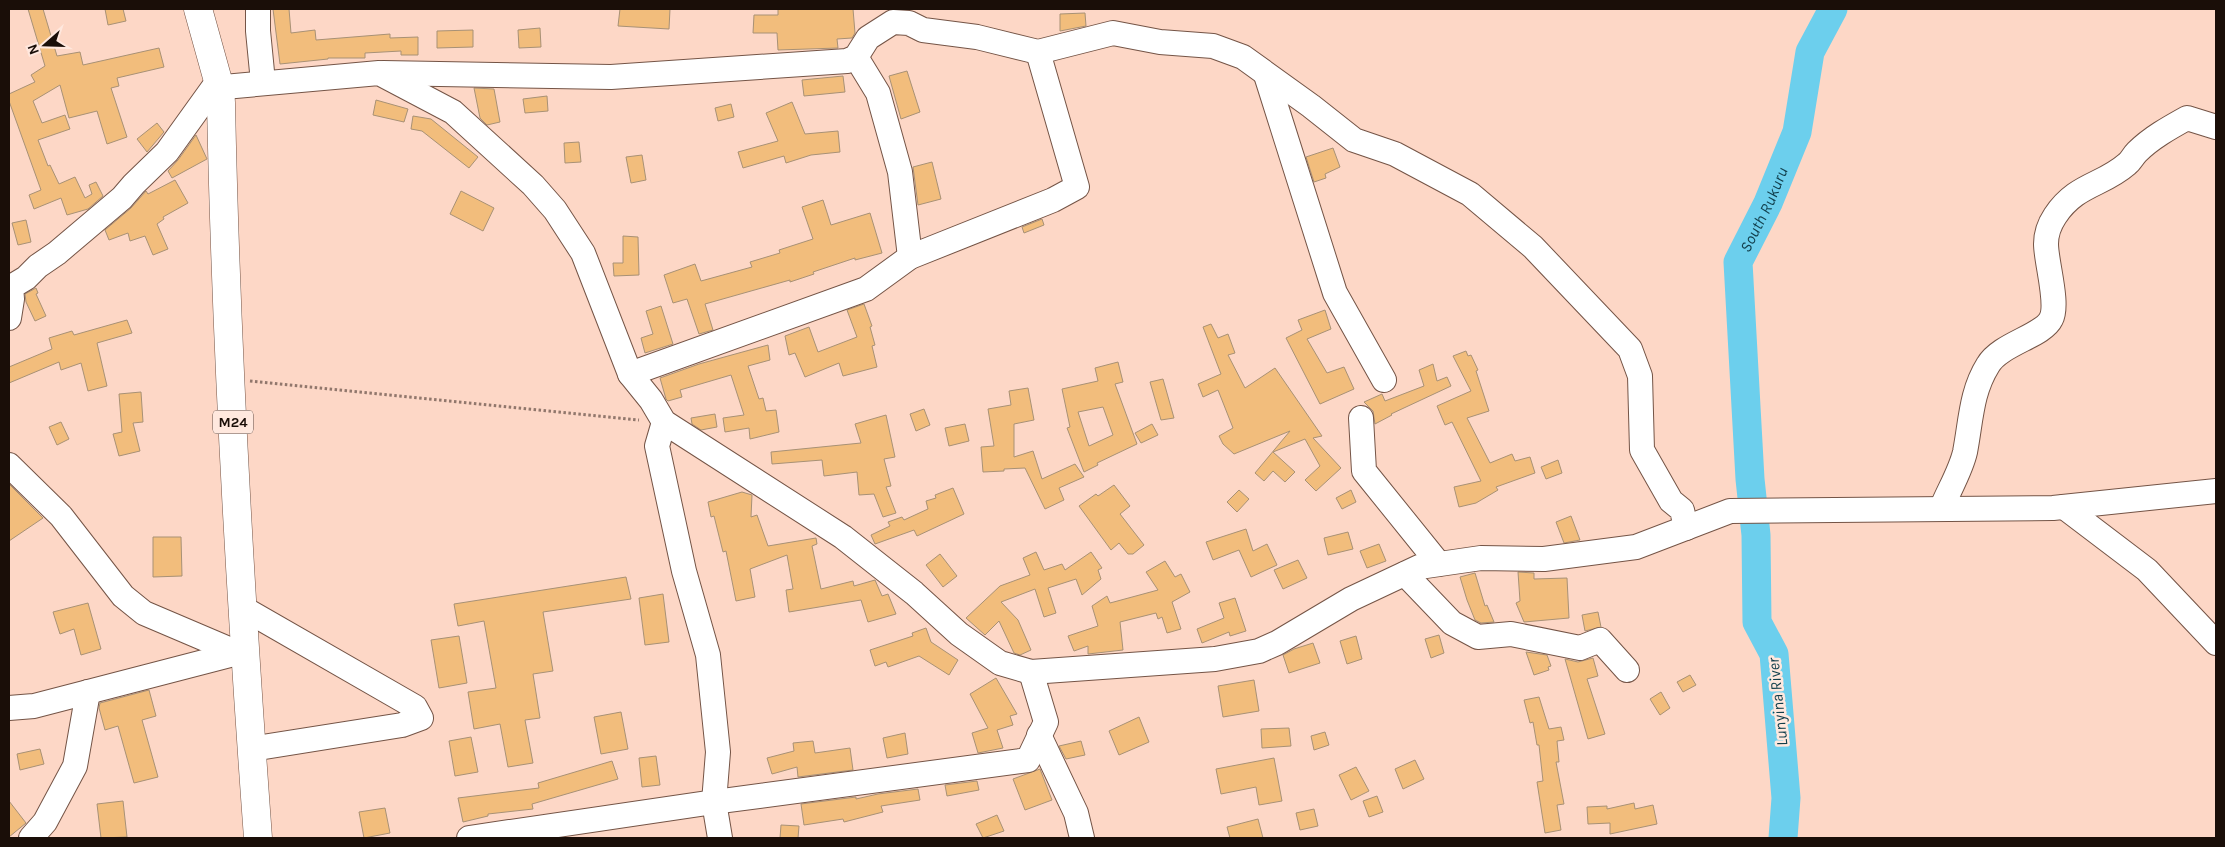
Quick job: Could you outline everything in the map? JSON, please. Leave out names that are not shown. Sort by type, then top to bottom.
[{"type":"main road","name":"M24","points":[[198,9],[220,88],[230,379],[241,607],[241,654],[258,838]]},
{"type":"street","points":[[258,9],[258,31],[263,82]]},
{"type":"street","points":[[9,318],[12,299],[10,287],[26,278],[38,266],[57,253],[122,198],[168,152],[213,88],[379,73],[611,77],[847,61],[856,57],[868,38],[893,22],[909,23],[923,30],[977,37],[1038,52],[1113,33],[1160,42],[1213,46],[1242,57],[1311,106],[1354,140],[1395,154],[1470,194],[1533,247],[1630,349],[1640,376],[1642,450],[1671,501],[1682,510],[1686,528]]},
{"type":"street","points":[[630,374],[866,289],[910,257],[1053,200],[1078,187],[1038,52]]},
{"type":"street","points":[[856,57],[878,93],[900,172],[910,257]]},
{"type":"street","points":[[379,73],[453,112],[533,184],[555,210],[583,253],[630,374],[651,400],[664,422],[843,537],[914,593],[959,634],[1000,663],[1032,672],[1215,659],[1259,651],[1277,643],[1351,599],[1419,567],[1481,558],[1544,559],[1636,547],[1730,511],[2064,507],[2216,491]]},
{"type":"street","points":[[1266,75],[1335,293],[1384,380]]},
{"type":"street","points":[[1942,507],[1965,453],[1974,395],[1988,364],[2000,353],[2046,326],[2053,316],[2051,278],[2046,244],[2048,227],[2060,209],[2073,195],[2119,170],[2137,152],[2165,130],[2187,118],[2216,127]]},
{"type":"street","points":[[1361,418],[1364,471],[1439,564]]},
{"type":"street","points":[[664,422],[657,446],[684,571],[708,655],[718,752],[714,802],[722,837]]},
{"type":"street","points":[[9,466],[61,516],[123,596],[144,612],[241,654]]},
{"type":"street","points":[[2064,507],[2147,570],[2216,643]]},
{"type":"street","points":[[1405,574],[1452,622],[1478,637],[1511,634],[1580,648],[1600,640],[1627,670]]},
{"type":"street","points":[[241,607],[415,706],[421,718],[402,725],[251,749]]},
{"type":"street","points":[[9,708],[34,706],[241,654]]},
{"type":"street","points":[[469,838],[714,802],[1028,760],[1046,722],[1032,672]]},
{"type":"street","points":[[31,838],[45,822],[75,766],[88,692]]},
{"type":"street","points":[[1039,735],[1076,813],[1082,838]]},
{"type":"path","points":[[230,379],[664,422]]},
{"type":"building","points":[[28,9],[43,9],[57,56],[80,52],[83,65],[159,48],[164,67],[117,78],[119,86],[111,88],[127,137],[107,144],[97,111],[69,118],[60,85],[33,101],[42,123],[65,115],[70,129],[38,140],[48,166],[50,165],[59,184],[75,177],[85,198],[92,194],[89,185],[96,182],[103,196],[88,209],[67,215],[61,198],[34,209],[29,195],[41,190],[9,101],[9,94],[35,82],[31,75],[45,66]]},
{"type":"building","points":[[105,9],[123,9],[126,21],[108,25]]},
{"type":"building","points":[[273,9],[289,9],[291,33],[315,30],[316,40],[390,34],[390,38],[418,37],[418,55],[401,55],[401,51],[365,53],[365,58],[328,58],[280,64]]},
{"type":"building","points":[[620,9],[670,9],[669,29],[618,26]]},
{"type":"building","points":[[778,9],[853,9],[855,33],[852,38],[837,39],[838,48],[778,50],[777,33],[753,33],[754,15],[778,15]]},
{"type":"building","points":[[1085,13],[1086,26],[1060,31],[1060,14]]},
{"type":"building","points":[[540,28],[541,47],[519,48],[518,30]]},
{"type":"building","points":[[473,30],[473,47],[437,48],[437,31]]},
{"type":"building","points":[[907,71],[920,112],[901,119],[889,76]]},
{"type":"building","points":[[843,76],[845,92],[804,96],[802,80]]},
{"type":"building","points":[[474,88],[494,89],[500,122],[487,125],[480,118]]},
{"type":"building","points":[[547,96],[548,111],[525,113],[523,99]]},
{"type":"building","points":[[376,100],[408,109],[404,122],[373,115]]},
{"type":"building","points":[[792,102],[805,134],[838,131],[840,152],[811,155],[786,163],[784,156],[743,168],[738,152],[778,141],[766,113]]},
{"type":"building","points":[[731,104],[734,117],[718,121],[715,108]]},
{"type":"building","points":[[413,116],[431,119],[478,157],[469,168],[422,131],[411,129]]},
{"type":"building","points":[[157,123],[164,132],[147,152],[137,139]]},
{"type":"building","points":[[196,135],[207,159],[172,178],[168,171]]},
{"type":"building","points":[[579,142],[581,162],[565,163],[564,143]]},
{"type":"building","points":[[1333,148],[1340,167],[1325,174],[1326,178],[1314,182],[1306,157]]},
{"type":"building","points":[[642,155],[646,180],[631,183],[626,157]]},
{"type":"building","points":[[932,162],[941,199],[918,205],[913,167]]},
{"type":"building","points":[[175,180],[188,203],[163,217],[164,219],[157,224],[168,249],[153,255],[145,236],[130,241],[128,233],[109,240],[105,230],[131,208],[146,191],[148,194]]},
{"type":"building","points":[[461,191],[494,208],[483,231],[450,214]]},
{"type":"building","points":[[823,200],[831,225],[870,213],[882,253],[855,260],[855,258],[790,282],[790,280],[705,304],[713,330],[699,334],[687,299],[673,303],[664,275],[695,264],[701,281],[752,267],[750,262],[780,253],[779,250],[813,239],[802,207]]},
{"type":"building","points":[[1042,219],[1044,225],[1024,233],[1022,227]]},
{"type":"building","points":[[26,220],[31,242],[18,245],[12,223]]},
{"type":"building","points":[[623,236],[638,237],[639,275],[614,276],[613,263],[623,263]]},
{"type":"building","points":[[36,288],[38,293],[36,294],[46,316],[35,321],[26,302],[25,294]]},
{"type":"building","points":[[864,304],[872,326],[870,327],[875,345],[872,346],[877,367],[843,376],[839,363],[805,377],[795,353],[789,355],[785,336],[809,327],[818,352],[857,337],[847,310]]},
{"type":"building","points":[[661,306],[673,344],[645,353],[641,338],[653,334],[646,311]]},
{"type":"building","points":[[1325,310],[1331,329],[1307,339],[1327,373],[1344,367],[1354,389],[1320,404],[1286,338],[1302,330],[1298,320]]},
{"type":"building","points":[[127,320],[132,333],[97,343],[107,386],[88,391],[81,363],[61,370],[59,362],[9,383],[9,367],[52,349],[49,338],[72,331],[74,335]]},
{"type":"building","points":[[1211,324],[1218,338],[1228,334],[1235,353],[1228,355],[1245,388],[1275,368],[1322,436],[1313,438],[1341,468],[1316,491],[1305,480],[1320,466],[1305,439],[1273,452],[1295,472],[1285,482],[1273,471],[1264,481],[1255,473],[1290,431],[1234,454],[1223,444],[1219,436],[1233,428],[1218,390],[1203,397],[1198,384],[1221,374],[1203,327]]},
{"type":"building","points":[[768,345],[770,360],[748,366],[759,399],[763,398],[766,411],[776,410],[779,432],[750,439],[749,428],[725,432],[723,418],[744,415],[731,375],[680,390],[682,397],[668,401],[666,399],[660,378],[699,364]]},
{"type":"building","points":[[1466,351],[1468,356],[1471,355],[1478,370],[1476,371],[1489,411],[1467,418],[1490,463],[1512,454],[1515,461],[1530,457],[1535,473],[1496,487],[1498,490],[1476,503],[1459,507],[1454,487],[1481,481],[1452,422],[1445,425],[1437,406],[1471,391],[1453,356]]},
{"type":"building","points":[[1118,362],[1123,382],[1115,384],[1137,444],[1097,463],[1098,465],[1084,472],[1067,428],[1070,427],[1062,389],[1098,381],[1095,368]],"holes":[[[1103,407],[1113,435],[1089,446],[1078,412]]]},
{"type":"building","points":[[1433,364],[1437,381],[1447,377],[1451,386],[1391,414],[1375,424],[1373,411],[1364,402],[1382,394],[1385,401],[1424,386],[1419,370]]},
{"type":"building","points":[[1163,379],[1174,418],[1161,420],[1150,382]]},
{"type":"building","points":[[1028,388],[1034,420],[1014,424],[1014,457],[1033,451],[1042,479],[1075,464],[1084,477],[1059,488],[1064,500],[1045,509],[1025,468],[983,472],[981,447],[994,446],[988,409],[1011,405],[1009,391]]},
{"type":"building","points":[[141,392],[143,422],[133,423],[140,451],[119,456],[113,434],[122,432],[119,394]]},
{"type":"building","points":[[924,409],[930,425],[916,431],[910,414]]},
{"type":"building","points":[[715,414],[717,427],[701,430],[692,424],[691,418]]},
{"type":"building","points":[[886,415],[895,457],[884,459],[891,486],[886,487],[896,513],[883,517],[874,494],[859,495],[857,472],[824,476],[822,460],[772,464],[771,452],[861,443],[855,424]]},
{"type":"building","points":[[61,422],[69,439],[57,445],[49,427]]},
{"type":"building","points":[[965,424],[969,441],[949,446],[945,428]]},
{"type":"building","points":[[1152,424],[1158,435],[1141,443],[1135,433]]},
{"type":"building","points":[[1558,460],[1562,473],[1546,479],[1541,467]]},
{"type":"building","points":[[9,484],[43,518],[9,541]]},
{"type":"building","points":[[1114,485],[1130,506],[1120,514],[1144,545],[1133,554],[1128,554],[1119,543],[1111,550],[1079,506],[1096,494],[1098,496]]},
{"type":"building","points":[[953,488],[964,514],[917,536],[914,530],[875,544],[871,535],[890,526],[888,522],[902,517],[904,520],[928,509],[926,501],[936,498],[935,495]]},
{"type":"building","points":[[1239,490],[1249,499],[1237,512],[1227,502]]},
{"type":"building","points":[[1351,490],[1356,502],[1342,509],[1336,498]]},
{"type":"building","points":[[742,492],[752,495],[751,517],[757,515],[768,546],[816,538],[817,544],[812,546],[821,589],[853,581],[854,586],[875,580],[882,596],[888,594],[896,614],[868,622],[861,600],[789,612],[786,590],[793,589],[787,555],[750,569],[755,597],[736,601],[726,551],[723,552],[714,516],[711,517],[708,502]]},
{"type":"building","points":[[1571,516],[1580,540],[1564,543],[1556,522]]},
{"type":"building","points":[[1246,529],[1253,551],[1267,544],[1277,565],[1251,577],[1239,550],[1213,560],[1206,542]]},
{"type":"building","points":[[1348,532],[1353,549],[1328,555],[1324,538]]},
{"type":"building","points":[[153,537],[181,537],[182,576],[153,577]]},
{"type":"building","points":[[1379,544],[1386,561],[1367,568],[1360,551]]},
{"type":"building","points":[[1036,552],[1044,570],[1062,564],[1065,570],[1091,552],[1102,568],[1098,570],[1101,579],[1082,595],[1076,579],[1048,588],[1056,613],[1044,617],[1035,589],[1001,602],[1018,620],[1031,650],[1020,655],[1014,653],[999,621],[985,635],[966,618],[1000,586],[1030,575],[1023,558]]},
{"type":"building","points":[[940,554],[957,576],[943,587],[926,565]]},
{"type":"building","points":[[1298,560],[1307,578],[1283,589],[1274,570]]},
{"type":"building","points":[[1165,561],[1175,577],[1181,574],[1190,592],[1172,602],[1181,629],[1167,633],[1162,617],[1158,619],[1156,613],[1120,622],[1123,650],[1088,654],[1088,646],[1074,651],[1068,636],[1098,626],[1092,606],[1107,596],[1110,603],[1158,590],[1146,572]]},
{"type":"building","points":[[1518,572],[1534,573],[1534,579],[1567,578],[1569,618],[1524,622],[1516,603],[1520,601]]},
{"type":"building","points":[[1475,573],[1485,606],[1487,605],[1494,622],[1481,623],[1475,620],[1467,600],[1460,577]]},
{"type":"building","points":[[626,577],[631,599],[543,612],[553,671],[533,674],[540,718],[525,720],[533,763],[508,767],[500,724],[474,729],[468,692],[496,688],[484,621],[458,626],[454,604]]},
{"type":"building","points":[[663,594],[669,642],[645,645],[639,598]]},
{"type":"building","points":[[1235,598],[1246,631],[1230,636],[1229,632],[1202,643],[1197,629],[1224,618],[1219,603]]},
{"type":"building","points":[[88,603],[101,649],[81,655],[74,629],[60,634],[53,612]]},
{"type":"building","points":[[1598,612],[1601,627],[1585,631],[1582,615]]},
{"type":"building","points":[[926,628],[931,642],[958,660],[949,675],[919,656],[888,667],[886,662],[875,666],[870,650],[913,636],[912,633]]},
{"type":"building","points":[[1439,635],[1444,653],[1431,658],[1425,639]]},
{"type":"building","points":[[459,636],[467,683],[439,688],[431,640]]},
{"type":"building","points":[[1356,636],[1362,659],[1347,664],[1340,641]]},
{"type":"building","points":[[1313,643],[1320,663],[1289,673],[1283,655]]},
{"type":"building","points":[[1526,652],[1547,655],[1551,666],[1548,667],[1549,670],[1534,675]]},
{"type":"building","points":[[1593,658],[1598,676],[1587,679],[1605,734],[1588,739],[1565,659],[1578,662]]},
{"type":"building","points":[[1690,675],[1696,685],[1683,692],[1677,682]]},
{"type":"building","points":[[996,678],[1017,714],[1010,716],[1013,725],[997,730],[1003,748],[978,753],[972,733],[988,728],[970,694]]},
{"type":"building","points":[[1254,680],[1259,711],[1223,717],[1218,686]]},
{"type":"building","points":[[149,690],[156,716],[142,720],[158,777],[134,783],[118,726],[105,730],[99,708],[100,703]]},
{"type":"building","points":[[1661,692],[1670,708],[1660,715],[1650,699]]},
{"type":"building","points":[[1539,697],[1549,729],[1561,727],[1564,740],[1557,741],[1559,762],[1556,762],[1564,804],[1557,805],[1561,830],[1545,833],[1537,782],[1543,781],[1539,745],[1537,745],[1533,722],[1530,723],[1524,700]]},
{"type":"building","points":[[621,712],[628,749],[601,754],[594,717]]},
{"type":"building","points":[[1139,717],[1149,742],[1119,755],[1109,731]]},
{"type":"building","points":[[1289,728],[1291,746],[1262,748],[1261,729]]},
{"type":"building","points":[[1325,732],[1329,745],[1314,750],[1311,736]]},
{"type":"building","points":[[905,733],[908,754],[887,758],[883,738]]},
{"type":"building","points":[[471,737],[478,772],[455,776],[449,741]]},
{"type":"building","points":[[813,741],[815,753],[850,748],[853,770],[798,777],[797,767],[772,774],[767,758],[794,751],[793,743]]},
{"type":"building","points":[[1081,741],[1085,755],[1066,759],[1059,746]]},
{"type":"building","points":[[40,749],[44,764],[20,770],[17,754]]},
{"type":"building","points":[[656,756],[660,785],[642,787],[639,758]]},
{"type":"building","points":[[1274,758],[1282,801],[1259,805],[1256,787],[1221,794],[1216,769]]},
{"type":"building","points":[[1415,760],[1424,779],[1403,789],[1395,769]]},
{"type":"building","points":[[612,761],[618,779],[532,804],[533,809],[488,814],[488,816],[463,822],[458,798],[539,788],[538,783]]},
{"type":"building","points":[[1356,767],[1369,791],[1351,800],[1339,775]]},
{"type":"building","points":[[1040,769],[1052,800],[1025,810],[1013,779]]},
{"type":"building","points":[[977,781],[979,790],[947,796],[945,785]]},
{"type":"building","points":[[918,789],[920,800],[881,806],[883,812],[844,822],[843,819],[804,825],[801,804],[856,797],[856,799]]},
{"type":"building","points":[[1377,796],[1383,812],[1369,817],[1363,801]]},
{"type":"building","points":[[9,801],[26,823],[9,837]]},
{"type":"building","points":[[123,801],[127,837],[101,838],[97,804]]},
{"type":"building","points":[[1634,803],[1635,809],[1653,805],[1657,824],[1610,834],[1610,823],[1588,824],[1587,807],[1607,806],[1607,809]]},
{"type":"building","points":[[385,808],[390,833],[364,838],[359,812]]},
{"type":"building","points":[[1314,809],[1318,826],[1300,830],[1296,813]]},
{"type":"building","points":[[997,815],[1004,831],[983,838],[976,824]]},
{"type":"building","points":[[1258,819],[1263,838],[1230,838],[1227,827]]},
{"type":"building","points":[[781,825],[799,826],[798,838],[780,838]]},
{"type":"waterway","name":"South Rukuru","points":[[1783,838],[1786,798],[1774,654],[1757,622],[1756,535],[1750,479],[1738,262],[1768,203],[1797,132],[1810,52],[1833,9]]},
{"type":"waterway","points":[[1774,838],[1786,798]]},
{"type":"water label","name":"Lunyina River","points":[[1777,702]]}]
